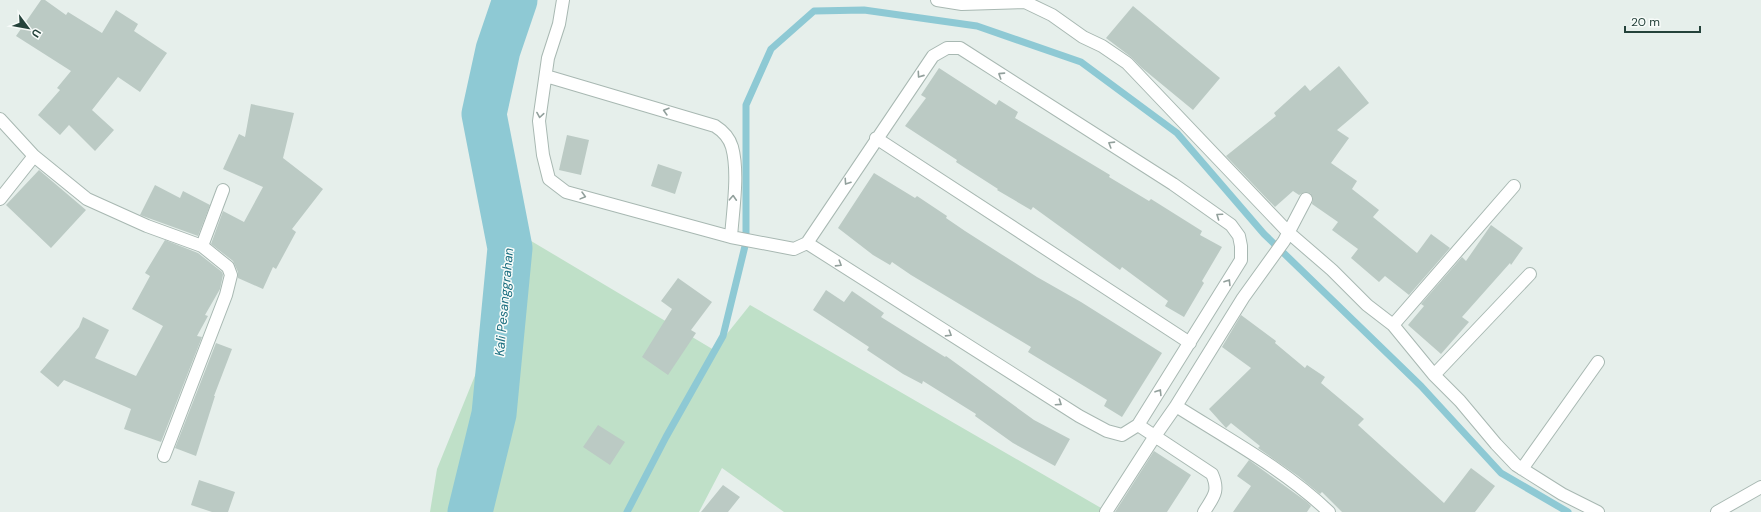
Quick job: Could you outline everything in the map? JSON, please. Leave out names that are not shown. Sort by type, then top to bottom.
[{"type":"street","points":[[563,0],[559,24],[548,58],[539,122],[543,155],[549,179],[566,192],[735,237],[794,249],[806,243],[932,56],[947,48],[960,48],[1173,184],[1231,225],[1239,236],[1241,260],[1138,425],[1122,435],[1106,432],[1079,416],[806,243]]},
{"type":"street","points":[[937,0],[962,4],[1026,1],[1052,15],[1084,37],[1102,46],[1127,63],[1286,236],[1332,270],[1367,305],[1393,325],[1434,375],[1460,401],[1496,444],[1516,465],[1562,494],[1598,512]]},
{"type":"street","points":[[546,76],[715,126],[724,132],[732,146],[735,166],[735,237]]},
{"type":"street","points":[[0,119],[34,156],[87,199],[147,226],[202,246],[228,267],[231,275],[226,295],[164,456]]},
{"type":"street","points":[[876,138],[1190,342]]},
{"type":"street","points":[[0,199],[34,156]]},
{"type":"street","points":[[1393,325],[1514,186]]},
{"type":"street","points":[[202,246],[223,190]]},
{"type":"street","points":[[1106,512],[1176,406],[1243,298],[1286,236],[1306,199]]},
{"type":"street","points":[[1434,375],[1530,274]]},
{"type":"street","points":[[1522,469],[1598,362]]},
{"type":"street","points":[[1176,406],[1266,462],[1310,494],[1329,512]]},
{"type":"street","points":[[1138,425],[1212,474],[1216,484],[1214,494],[1204,512]]},
{"type":"street","points":[[1717,512],[1761,487]]},
{"type":"green space","points":[[496,220],[714,350],[750,305],[1108,512],[784,512],[722,468],[699,512],[430,512],[437,469],[487,346]]},
{"type":"building","points":[[41,0],[45,0],[66,15],[68,12],[102,33],[116,10],[138,24],[134,31],[167,53],[140,92],[118,77],[92,110],[114,130],[95,151],[69,125],[60,135],[38,115],[60,90],[57,88],[71,71],[16,36]]},
{"type":"building","points":[[1133,6],[1220,78],[1193,110],[1142,68],[1131,57],[1106,38]]},
{"type":"building","points":[[1339,66],[1369,103],[1337,130],[1349,138],[1331,163],[1357,181],[1352,189],[1379,210],[1373,217],[1417,253],[1431,234],[1450,248],[1409,295],[1385,276],[1379,282],[1351,258],[1358,249],[1332,230],[1338,222],[1312,204],[1313,198],[1310,193],[1305,192],[1299,195],[1293,191],[1275,207],[1226,156],[1276,116],[1274,113],[1305,85],[1310,91]]},
{"type":"building","points":[[939,68],[996,105],[999,100],[1018,112],[1015,118],[1110,175],[1109,177],[1149,201],[1151,199],[1202,231],[1200,235],[1222,247],[1202,281],[1204,283],[1184,317],[1165,306],[1168,301],[1122,267],[1120,270],[1033,207],[1031,210],[997,190],[998,189],[956,162],[957,160],[905,126],[926,98],[921,95]]},
{"type":"building","points":[[251,104],[294,113],[283,158],[323,189],[292,229],[296,232],[276,269],[273,267],[263,289],[238,278],[238,272],[233,261],[211,244],[223,211],[244,222],[263,187],[223,169],[239,134],[245,137]]},
{"type":"building","points":[[567,135],[589,140],[581,175],[559,170]]},
{"type":"building","points":[[658,164],[682,172],[675,194],[651,186]]},
{"type":"building","points":[[39,170],[86,210],[51,248],[6,205]]},
{"type":"building","points":[[874,173],[915,198],[917,196],[947,216],[946,218],[965,231],[1162,353],[1122,417],[1104,406],[1107,400],[1028,352],[1031,347],[892,262],[890,265],[873,255],[838,228]]},
{"type":"building","points":[[155,185],[180,198],[183,191],[210,205],[198,236],[140,215]]},
{"type":"building","points":[[1491,225],[1523,248],[1511,265],[1510,263],[1462,317],[1469,322],[1441,354],[1408,325],[1424,306],[1421,304],[1462,257],[1466,261]]},
{"type":"building","points":[[165,240],[198,253],[222,272],[223,275],[220,289],[205,315],[208,316],[197,336],[202,337],[161,442],[124,429],[131,409],[64,380],[58,387],[40,372],[79,327],[83,317],[109,330],[95,358],[136,376],[163,326],[132,309],[150,276],[145,273]]},
{"type":"building","points":[[678,278],[712,302],[691,330],[696,333],[668,375],[642,357],[672,309],[661,301]]},
{"type":"building","points":[[826,290],[844,302],[852,291],[884,313],[881,317],[945,357],[946,356],[1034,420],[1070,439],[1055,466],[1013,443],[975,416],[976,414],[923,381],[922,384],[903,374],[867,350],[869,347],[813,310]]},
{"type":"building","points":[[1241,315],[1276,341],[1275,343],[1305,368],[1307,365],[1325,377],[1321,383],[1364,419],[1358,425],[1444,503],[1471,468],[1495,486],[1475,512],[1342,512],[1322,492],[1320,494],[1298,476],[1258,448],[1260,446],[1231,423],[1226,428],[1209,409],[1251,368],[1222,347]]},
{"type":"building","points":[[216,343],[232,349],[214,396],[196,456],[175,448]]},
{"type":"building","points":[[598,425],[625,442],[610,465],[583,447]]},
{"type":"building","points":[[1154,451],[1191,475],[1167,512],[1115,512]]},
{"type":"building","points":[[1249,460],[1307,502],[1311,506],[1307,512],[1233,512],[1251,486],[1237,476]]},
{"type":"building","points":[[199,480],[235,492],[228,512],[212,512],[191,505]]},
{"type":"building","points":[[723,485],[740,497],[728,512],[701,512]]},
{"type":"waterway","name":"Kali Pesanggrahan","points":[[470,512],[494,414],[510,248],[484,114],[498,50],[515,0]]},
{"type":"waterway","points":[[627,512],[666,437],[723,336],[746,242],[746,105],[771,49],[814,11],[864,10],[977,26],[1081,62],[1177,133],[1264,234],[1421,386],[1501,473],[1568,512]]}]
